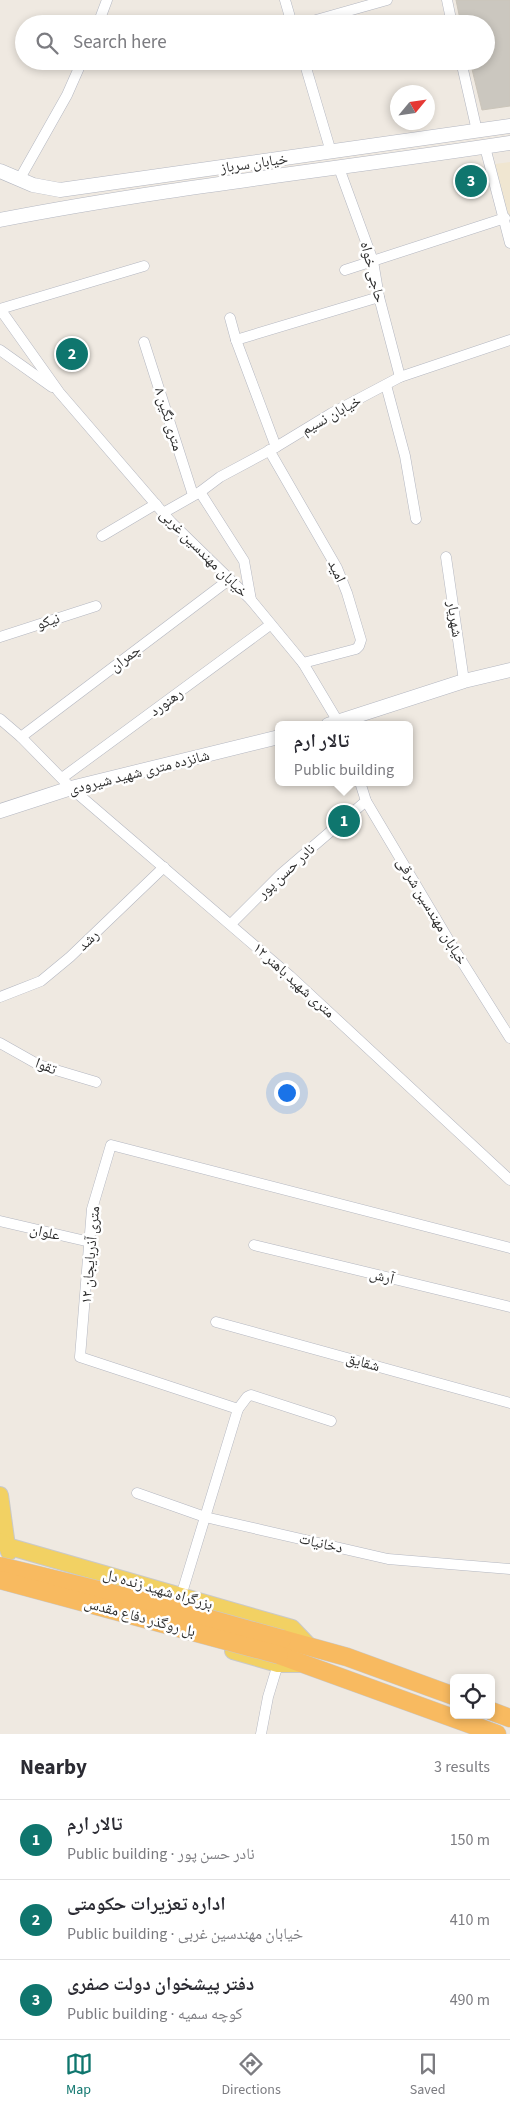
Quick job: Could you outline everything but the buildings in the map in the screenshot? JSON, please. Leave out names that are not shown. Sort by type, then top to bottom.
[{"type":"highway","points":[[0,1566],[164,1606],[304,1664],[497,1734]]},
{"type":"highway","name":"بل روگذر دفاع مقدس","points":[[0,1582],[280,1653]]},
{"type":"highway","points":[[280,1653],[310,1647],[347,1657],[450,1695]]},
{"type":"highway","points":[[495,1712],[510,1718]]},
{"type":"main road","name":"خیابان سرباز","points":[[0,171],[33,185],[60,190],[510,126]]},
{"type":"main road","name":"خیابان سرباز","points":[[0,220],[178,190],[510,143]]},
{"type":"main road","points":[[176,174],[178,190]]},
{"type":"main road","points":[[344,721],[464,682],[510,670]]},
{"type":"main road","name":"شانزده متری شهید شیرودی","points":[[0,811],[67,783],[275,738]]},
{"type":"main road","points":[[0,1495],[3,1544],[11,1560],[7,1575],[0,1582],[43,1596],[280,1653]]},
{"type":"main road","name":"بزرگراه شهید زنده دل","points":[[3,1544],[292,1628],[310,1647]]},
{"type":"main road","points":[[43,1596],[36,1586],[35,1578],[39,1566],[48,1558]]},
{"type":"street","points":[[101,15],[107,0]]},
{"type":"street","points":[[285,0],[290,15]]},
{"type":"street","points":[[334,15],[387,0]]},
{"type":"street","points":[[447,0],[450,15]]},
{"type":"street","points":[[19,180],[67,95],[78,70]]},
{"type":"street","points":[[307,70],[331,152]]},
{"type":"street","points":[[463,70],[476,131]]},
{"type":"street","points":[[485,147],[510,243]]},
{"type":"street","name":"حاجی خواه","points":[[339,168],[373,261],[379,297],[400,377]]},
{"type":"street","points":[[345,270],[505,218]]},
{"type":"street","points":[[58,392],[0,310],[144,266]]},
{"type":"street","points":[[236,340],[379,297]]},
{"type":"street","points":[[230,318],[272,449]]},
{"type":"street","name":"خیابان نسیم","points":[[163,513],[220,477],[332,413],[400,377],[510,340]]},
{"type":"street","name":"۸ متری نگین","points":[[144,342],[197,493],[244,561],[250,600]]},
{"type":"street","points":[[0,350],[58,392]]},
{"type":"street","points":[[386,385],[405,456],[416,519]]},
{"type":"street","name":"خیابان مهندسین غربی","points":[[58,392],[163,513],[250,600],[303,663],[333,721]]},
{"type":"street","name":"امید","points":[[272,449],[337,568],[347,593],[361,640],[356,648],[303,663]]},
{"type":"street","points":[[102,536],[156,504]]},
{"type":"street","name":"شهریار","points":[[446,557],[464,682]]},
{"type":"street","name":"چمران","points":[[20,737],[230,580]]},
{"type":"street","name":"نیکو","points":[[0,637],[96,606]]},
{"type":"street","name":"رهنورد","points":[[67,783],[270,625]]},
{"type":"street","name":"۱۲ متری شهید باهنر","points":[[0,719],[67,783],[290,976],[510,1180]]},
{"type":"street","name":"خیابان مهندسین شرقی","points":[[361,786],[366,800],[454,949],[510,1038]]},
{"type":"street","name":"نادر حسن پور","points":[[231,924],[281,874],[366,800]]},
{"type":"street","name":"رشد","points":[[0,997],[41,981],[70,957],[164,867]]},
{"type":"street","name":"تقوا","points":[[0,1042],[39,1065],[96,1082]]},
{"type":"street","name":"۱۲ متری آذربایجان","points":[[238,1409],[80,1357],[92,1209],[111,1145],[510,1248]]},
{"type":"street","name":"علوان","points":[[0,1221],[90,1242]]},
{"type":"street","name":"آرش","points":[[254,1245],[510,1307]]},
{"type":"street","name":"شقایق","points":[[216,1322],[510,1402]]},
{"type":"street","points":[[181,1596],[238,1409],[247,1397],[251,1395],[332,1421]]},
{"type":"street","name":"دخانیات","points":[[137,1493],[205,1517],[388,1559],[510,1570]]},
{"type":"street","points":[[261,1734],[268,1697],[280,1653]]},
{"type":"shaded area","points":[[510,162],[510,222],[495,164]]},
{"type":"place","name":"دفتر پیشخوان دولت صفری","points":[[471,181]]},
{"type":"place","name":"اداره تعزیرات حکومتی","points":[[72,354]]},
{"type":"place","name":"تالار ارم","points":[[344,821]]}]
